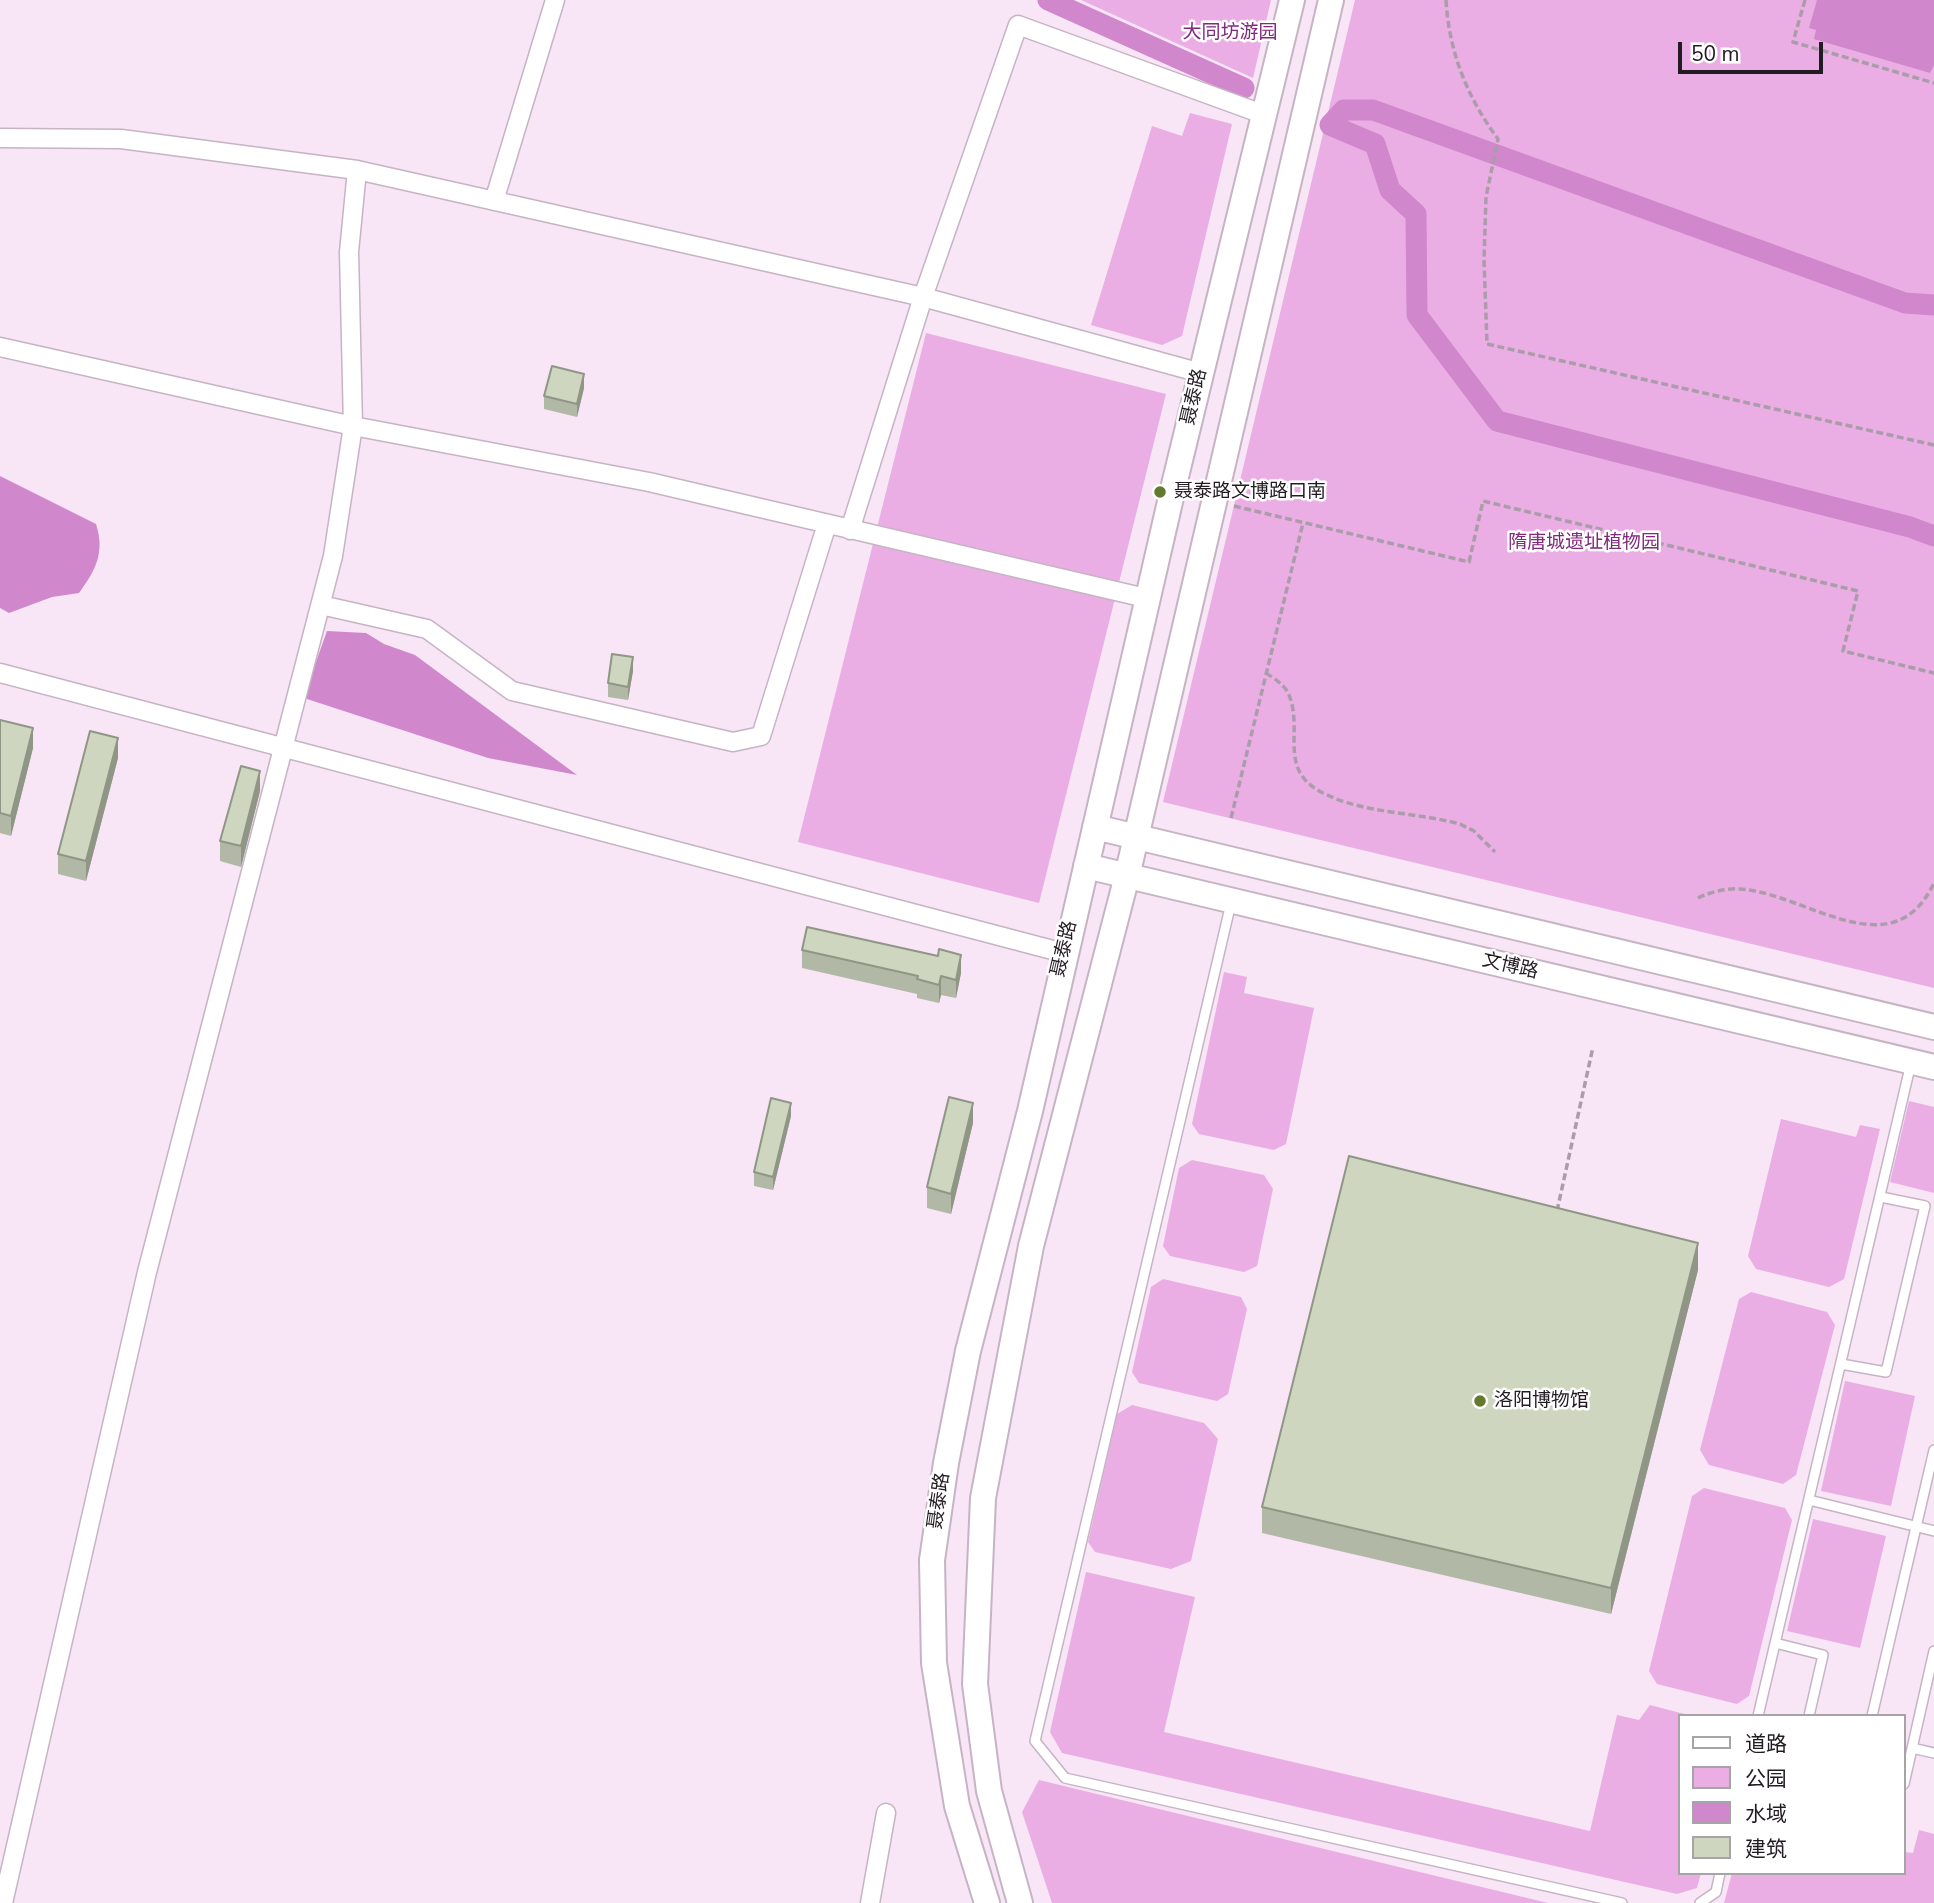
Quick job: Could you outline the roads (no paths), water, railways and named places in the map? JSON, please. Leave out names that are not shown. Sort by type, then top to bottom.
[{"type":"main road","name":"聂泰路","points":[[987,1903],[957,1806],[934,1663],[932,1560],[946,1463],[968,1351],[1030,1111],[1064,953],[1292,0]]},
{"type":"main road","points":[[1020,1903],[989,1791],[975,1684],[983,1498],[1031,1246],[1127,876],[1331,0]]},
{"type":"main road","name":"文博路","points":[[1095,827],[1934,1027]]},
{"type":"main road","name":"文博路","points":[[1086,866],[1923,1064]]},
{"type":"street","points":[[494,201],[555,0]]},
{"type":"street","points":[[850,530],[923,297],[1018,24],[1265,116]]},
{"type":"street","points":[[1,143],[121,139],[357,170],[923,297],[1201,373]]},
{"type":"street","points":[[3,1903],[147,1272],[333,556],[353,426],[349,252],[357,170]]},
{"type":"street","points":[[0,346],[353,426],[649,482],[1150,599]]},
{"type":"street","points":[[321,605],[427,629],[512,691],[733,742],[761,736],[827,524]]},
{"type":"street","points":[[0,673],[1064,953]]},
{"type":"street","points":[[870,1903],[886,1813]]},
{"type":"lane","points":[[1232,901],[1035,1741],[1065,1778],[1622,1903]]},
{"type":"lane","points":[[1758,1714],[1881,1197],[1923,1064]]},
{"type":"lane","points":[[1841,1364],[1886,1372],[1925,1206],[1881,1197]]},
{"type":"lane","points":[[1872,1714],[1934,1450]]},
{"type":"lane","points":[[1809,1500],[1934,1531]]},
{"type":"lane","points":[[1775,1643],[1823,1655],[1809,1714]]},
{"type":"lane","points":[[1906,1775],[1934,1651]]},
{"type":"lane","points":[[1912,1748],[1934,1753]]},
{"type":"lane","points":[[1700,1903],[1716,1892],[1720,1875]]},
{"type":"water","points":[[1817,0],[1934,0],[1934,65],[1930,73],[1814,39],[1816,30],[1809,28]]},
{"type":"water","points":[[0,476],[96,524],[99,552],[90,576],[79,593],[52,597],[9,613],[0,608]]},
{"type":"water","points":[[327,631],[366,633],[384,644],[415,655],[577,775],[488,758],[307,699],[307,687]]},
{"type":"waterway","points":[[1048,0],[1244,88]]},
{"type":"waterway","points":[[1934,305],[1905,303],[1373,110],[1344,110],[1330,125],[1375,144],[1390,190],[1416,214],[1417,315],[1497,421],[1910,527],[1934,536]]},
{"type":"place","name":"聂泰路文博路口南","points":[[1160,492]]},
{"type":"place","name":"洛阳博物馆","points":[[1480,1401]]},
{"type":"park label","name":"大同坊游园","points":[[1230,33]]},
{"type":"park label","name":"隋唐城遗址植物园","points":[[1584,543]]}]
